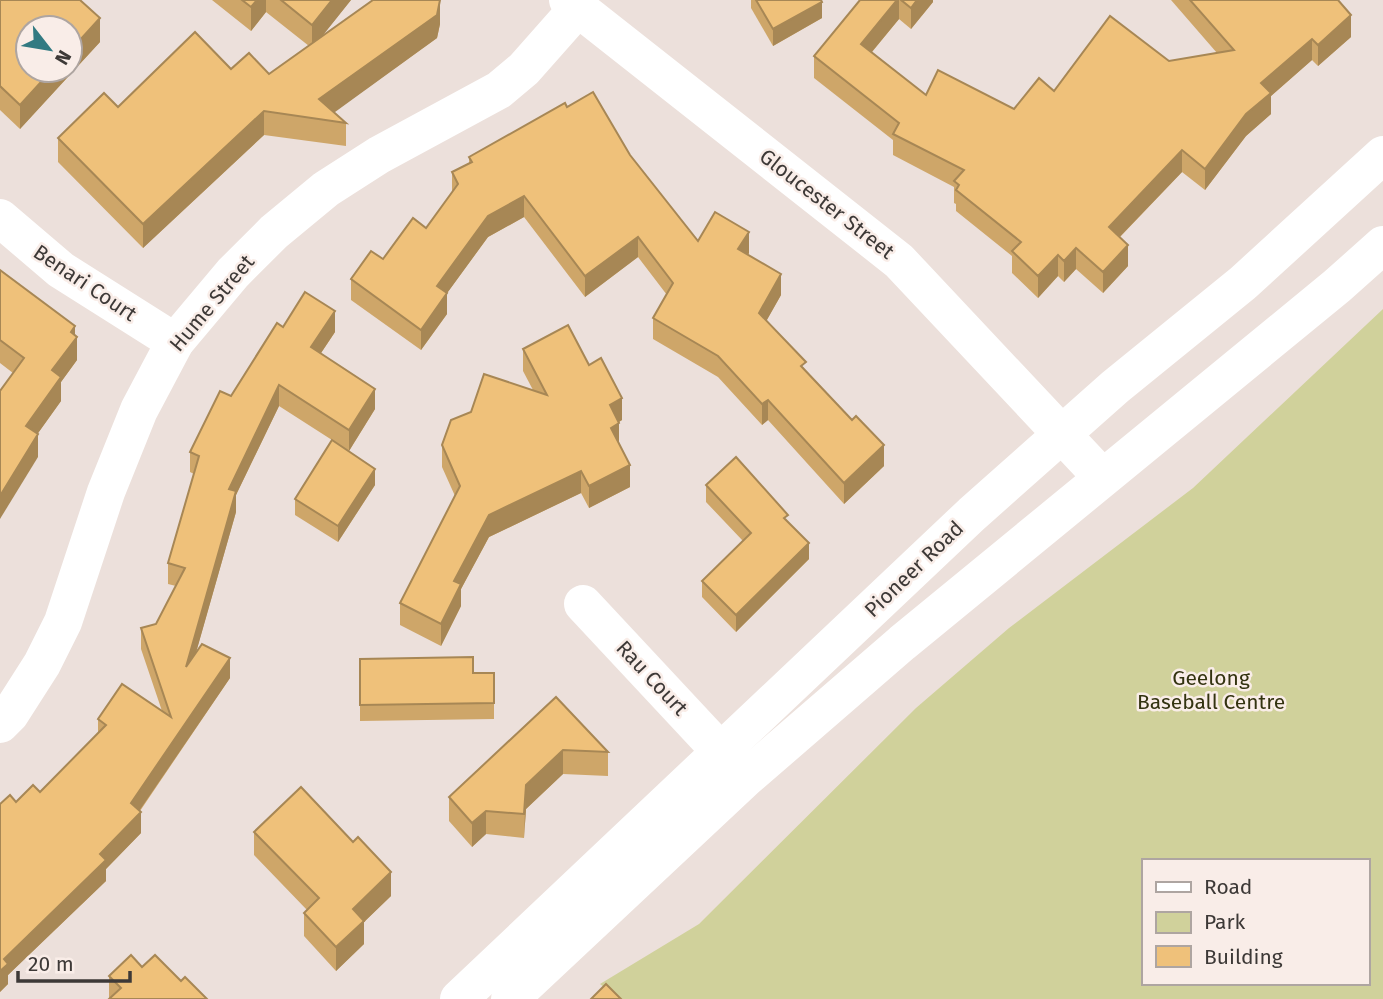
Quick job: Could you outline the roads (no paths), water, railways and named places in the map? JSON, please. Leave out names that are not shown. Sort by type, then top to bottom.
[{"type":"main road","name":"Hume Street","points":[[0,724],[42,664],[63,622],[106,492],[139,410],[175,342],[233,273],[274,232],[326,189],[379,155],[499,90],[524,69],[573,4]]},
{"type":"main road","name":"Gloucester Street","points":[[573,4],[899,261],[1102,477]]},
{"type":"main road","name":"Pioneer Road","points":[[510,999],[972,514],[1115,387],[1243,283],[1383,155]]},
{"type":"main road","name":"Benari Court","points":[[0,218],[61,270],[175,342]]},
{"type":"main road","name":"Pioneer Road","points":[[459,999],[734,765],[902,643],[1337,286],[1383,245]]},
{"type":"main road","name":"Rau Court","points":[[583,604],[734,765]]},
{"type":"park label","name":"Geelong Baseball Centre","points":[[1211,690]]}]
